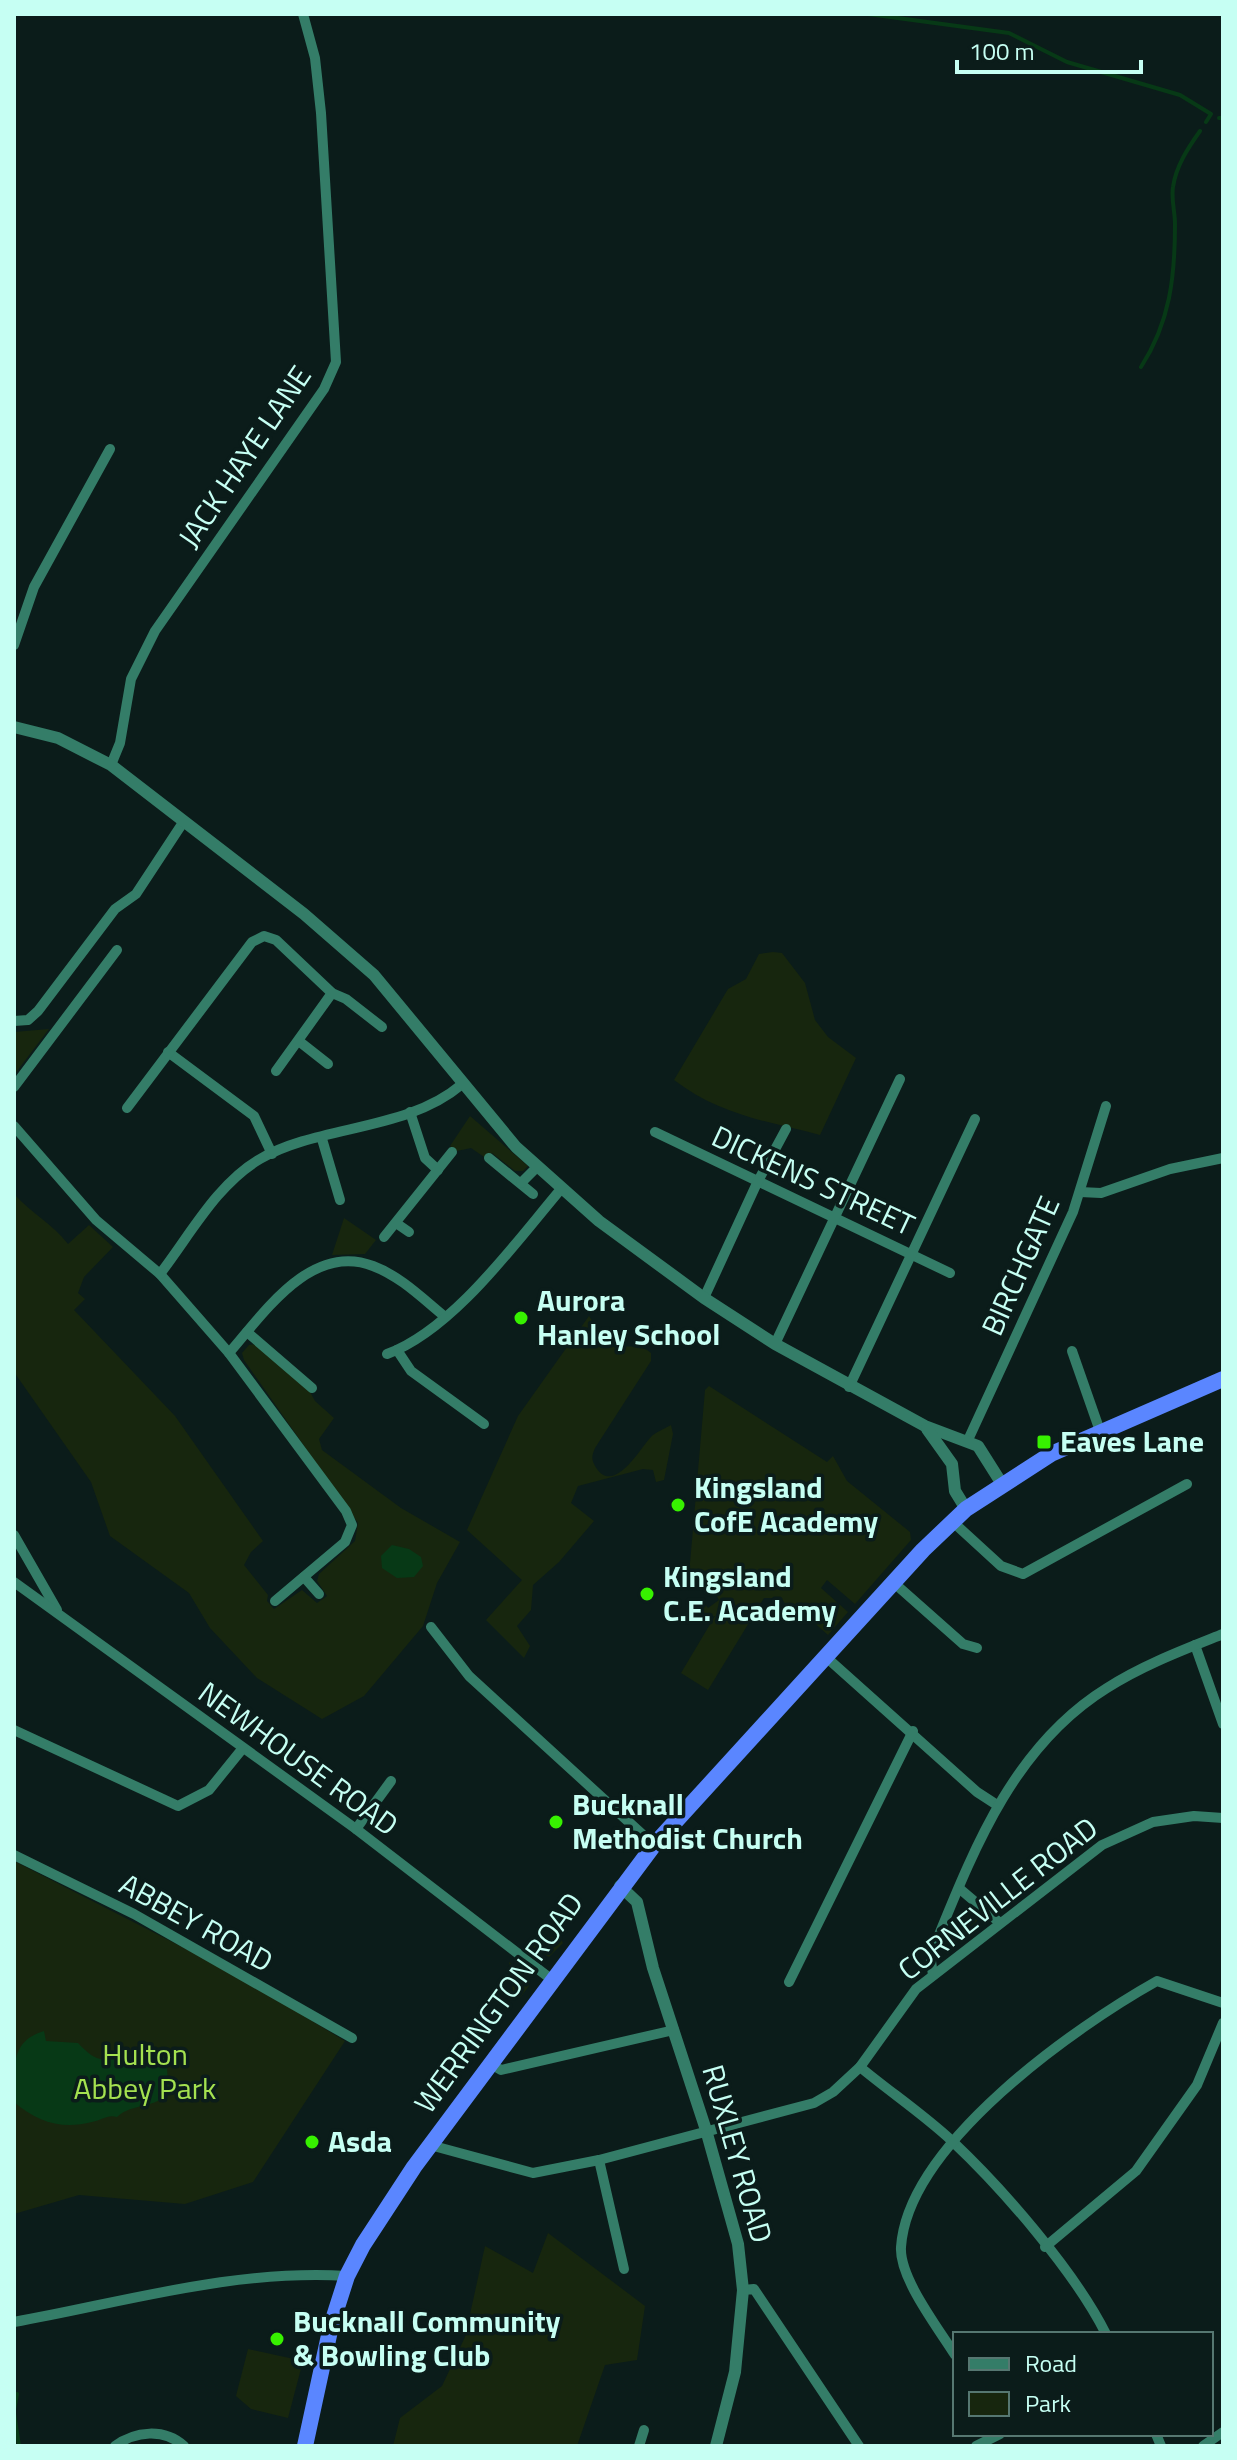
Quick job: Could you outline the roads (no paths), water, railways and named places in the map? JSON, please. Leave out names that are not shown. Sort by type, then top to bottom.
[{"type":"highway","name":"WERRINGTON ROAD","points":[[305,2446],[331,2326],[347,2276],[378,2220],[489,2063],[654,1845],[893,1582],[966,1509],[1051,1454],[1223,1379]]},
{"type":"street","name":"JACK HAYE LANE","points":[[111,765],[120,743],[131,679],[155,631],[324,389],[336,362],[321,113],[315,58],[303,14]]},
{"type":"street","points":[[14,645],[34,587],[110,449]]},
{"type":"street","points":[[14,727],[58,738],[111,765],[270,886],[374,975],[463,1088],[561,1189],[704,1298],[775,1344],[925,1426],[968,1440],[987,1457],[1002,1484]]},
{"type":"street","points":[[14,1021],[28,1020],[38,1011],[115,909],[136,894],[184,821]]},
{"type":"street","points":[[127,1108],[252,942],[264,936],[276,940],[332,993],[346,999],[382,1027]]},
{"type":"street","points":[[14,1087],[117,950]]},
{"type":"street","points":[[276,1071],[300,1042],[332,993]]},
{"type":"street","points":[[300,1042],[328,1064]]},
{"type":"street","points":[[168,1052],[254,1116],[272,1154]]},
{"type":"street","points":[[775,1344],[900,1079]]},
{"type":"street","points":[[160,1274],[229,1184],[262,1158],[410,1112],[463,1088]]},
{"type":"street","name":"BIRCHGATE","points":[[968,1440],[1080,1192],[1106,1106]]},
{"type":"street","points":[[410,1112],[425,1158],[438,1170]]},
{"type":"street","points":[[849,1387],[975,1119]]},
{"type":"street","points":[[14,1126],[96,1220],[160,1274],[229,1353],[346,1511],[352,1525],[345,1542],[275,1601]]},
{"type":"street","points":[[704,1298],[757,1183],[786,1129]]},
{"type":"street","name":"DICKENS STREET","points":[[655,1132],[950,1273]]},
{"type":"street","points":[[322,1139],[340,1200]]},
{"type":"street","points":[[384,1237],[452,1152]]},
{"type":"street","points":[[489,1158],[533,1194]]},
{"type":"street","points":[[1080,1192],[1101,1193],[1170,1169],[1223,1158]]},
{"type":"street","points":[[521,1183],[537,1167]]},
{"type":"street","points":[[484,1424],[411,1371],[392,1352],[444,1316],[500,1260],[561,1189]]},
{"type":"street","points":[[396,1223],[409,1232]]},
{"type":"street","points":[[229,1353],[297,1279],[338,1262],[374,1266],[395,1277],[444,1316]]},
{"type":"street","points":[[247,1332],[312,1388]]},
{"type":"street","points":[[1072,1351],[1100,1431]]},
{"type":"street","points":[[925,1426],[952,1464],[955,1491],[966,1509]]},
{"type":"street","points":[[953,1522],[1001,1566],[1023,1574],[1187,1484]]},
{"type":"street","points":[[14,1535],[58,1612]]},
{"type":"street","points":[[304,1577],[319,1594]]},
{"type":"street","name":"NEWHOUSE ROAD","points":[[14,1582],[356,1829],[551,1979]]},
{"type":"street","points":[[893,1582],[963,1644],[977,1648]]},
{"type":"street","points":[[431,1627],[469,1676],[654,1845]]},
{"type":"street","points":[[933,1975],[933,1951],[997,1805],[1043,1741],[1075,1710],[1135,1672],[1223,1634]]},
{"type":"street","points":[[1195,1645],[1223,1724]]},
{"type":"street","points":[[826,1657],[913,1731],[977,1792],[997,1805]]},
{"type":"street","points":[[14,1730],[178,1806],[209,1790],[243,1748]]},
{"type":"street","points":[[789,1982],[913,1731]]},
{"type":"street","points":[[356,1829],[391,1781]]},
{"type":"street","name":"CORNEVILLE ROAD","points":[[430,2145],[533,2173],[599,2160],[814,2103],[833,2092],[860,2067],[913,1991],[1122,1833],[1167,1819],[1223,1818]]},
{"type":"street","name":"ABBEY ROAD","points":[[14,1855],[134,1914],[352,2038]]},
{"type":"street","name":"RUXLEY ROAD","points":[[620,1886],[637,1902],[653,1968],[706,2130],[738,2244],[743,2290],[735,2372],[716,2446]]},
{"type":"street","points":[[960,1889],[1000,1923]]},
{"type":"street","points":[[953,2352],[913,2288],[901,2249],[920,2193],[952,2141],[1019,2075],[1110,2007],[1157,1981],[1223,2003]]},
{"type":"street","points":[[1045,2247],[1136,2171],[1197,2085],[1223,2023]]},
{"type":"street","points":[[489,2063],[501,2070],[674,2030]]},
{"type":"street","points":[[860,2067],[952,2141],[1045,2247],[1092,2308],[1105,2332]]},
{"type":"street","points":[[599,2160],[624,2269]]},
{"type":"street","points":[[14,2322],[215,2280],[312,2274],[347,2276]]},
{"type":"street","points":[[743,2290],[754,2289],[859,2446]]},
{"type":"street","points":[[639,2446],[644,2430]]},
{"type":"street","points":[[1203,2446],[1223,2432]]},
{"type":"street","points":[[115,2446],[128,2437],[145,2433],[160,2434],[184,2446]]},
{"type":"street","points":[[976,2446],[996,2436]]},
{"type":"waterway","points":[[868,14],[1009,33],[1067,62],[1180,95],[1211,114],[1206,122]]},
{"type":"waterway","points":[[1141,367],[1159,333],[1169,298],[1175,244],[1172,196],[1175,179],[1183,158],[1200,131]]},
{"type":"waterway","points":[[14,2410],[17,2394]]},
{"type":"waterway","points":[[14,2413],[19,2446]]},
{"type":"place","name":"Aurora Hanley School","points":[[521,1318]]},
{"type":"place","name":"Eaves Lane","points":[[1044,1442]]},
{"type":"place","name":"Kingsland CofE Academy","points":[[678,1505]]},
{"type":"place","name":"Kingsland C.E. Academy","points":[[647,1594]]},
{"type":"place","name":"Bucknall Methodist Church","points":[[556,1822]]},
{"type":"place","name":"Asda","points":[[312,2142]]},
{"type":"place","name":"Bucknall Community & Bowling Club","points":[[277,2339]]},
{"type":"park label","name":"Hulton Abbey Park","points":[[145,2072]]}]
